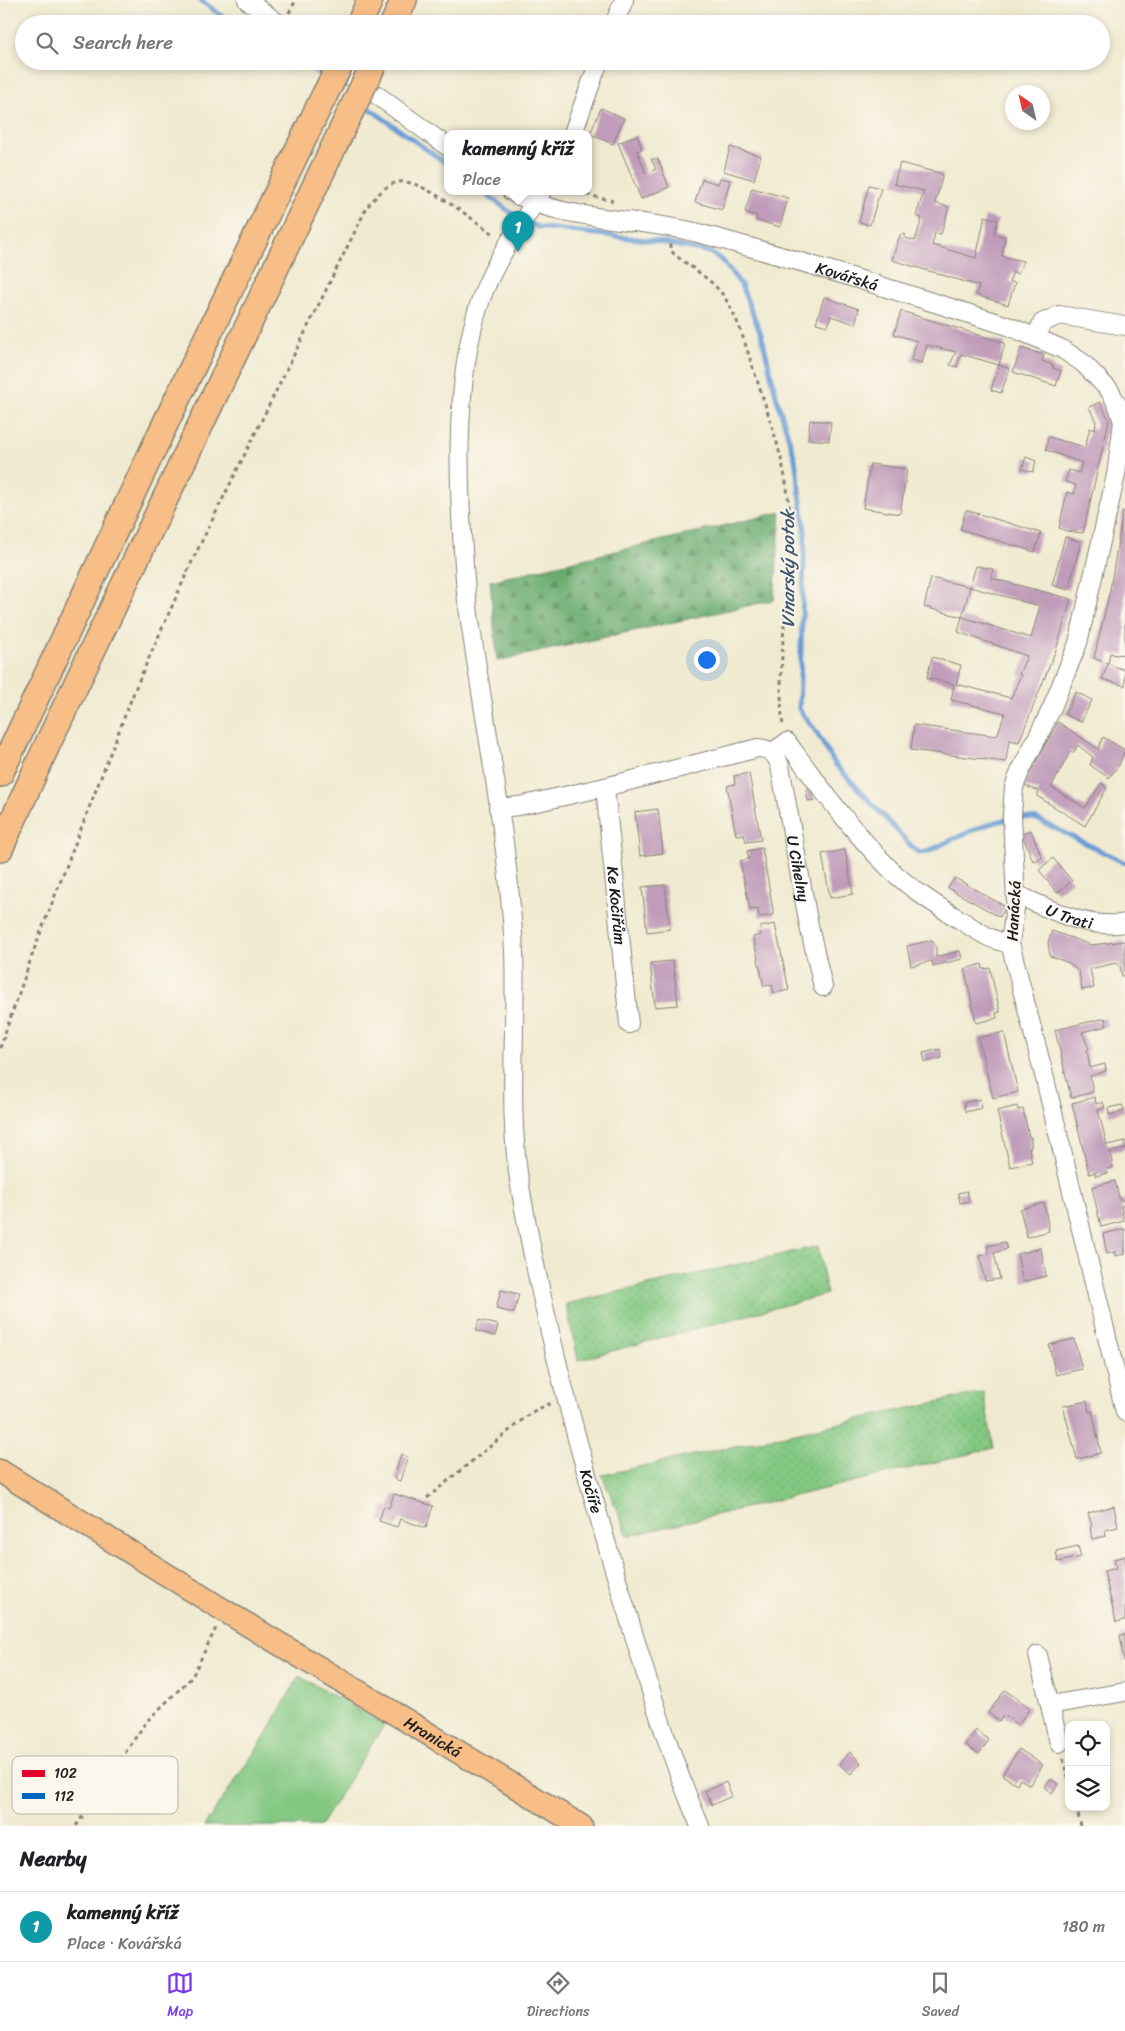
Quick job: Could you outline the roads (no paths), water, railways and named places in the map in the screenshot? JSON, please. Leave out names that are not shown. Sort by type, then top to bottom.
[{"type":"highway","points":[[363,15],[370,0]]},
{"type":"highway","points":[[397,15],[404,0]]},
{"type":"highway","points":[[0,774],[163,427],[337,70]]},
{"type":"highway","points":[[0,849],[49,741],[371,70]]},
{"type":"main road","name":"Hranická","points":[[0,1470],[224,1611],[581,1826]]},
{"type":"street","points":[[247,0],[267,15]]},
{"type":"street","points":[[618,15],[624,0]]},
{"type":"street","points":[[342,70],[444,144]]},
{"type":"street","points":[[574,130],[596,70]]},
{"type":"street","name":"Kovářská","points":[[520,195],[535,202],[698,233],[932,302],[1036,337],[1062,349],[1082,363],[1110,392],[1123,413]]},
{"type":"street","name":"Kočíře","points":[[535,202],[511,238],[488,282],[476,316],[465,375],[462,427],[463,551],[466,593],[508,874],[514,952],[513,1110],[515,1147],[520,1185],[566,1400],[584,1467],[662,1729],[700,1826]]},
{"type":"street","points":[[1036,337],[1042,323],[1059,315],[1125,326]]},
{"type":"street","name":"Hanácká","points":[[1123,413],[1116,475],[1078,643],[1051,710],[1016,779],[1012,820],[1016,894],[1010,942],[1044,1071],[1125,1412]]},
{"type":"street","points":[[498,808],[519,806],[758,748],[780,747],[889,868],[925,898],[980,932],[999,941],[1010,942]]},
{"type":"street","name":"U Cihelny","points":[[780,747],[780,766],[809,926],[824,987]]},
{"type":"street","name":"Ke Kočiřům","points":[[605,786],[629,1024]]},
{"type":"street","name":"U Trati","points":[[1016,894],[1059,914],[1096,923],[1125,923]]},
{"type":"street","points":[[1038,1655],[1059,1742]]},
{"type":"street","points":[[1050,1705],[1125,1692]]},
{"type":"waterway","name":"Vinarský potok","points":[[200,0],[221,15]]},
{"type":"waterway","name":"Vinarský potok","points":[[313,70],[326,78]]},
{"type":"waterway","name":"Vinarský potok","points":[[362,103],[444,162]]},
{"type":"waterway","name":"Vinarský potok","points":[[487,195],[514,215],[537,227],[655,241],[709,252],[722,260],[741,285],[762,337],[777,399],[795,459],[805,530],[799,709],[815,730],[835,764],[915,850],[920,853],[927,852],[981,827],[1010,819],[1024,818],[1037,819],[1125,863]]},
{"type":"place","name":"kamenný kříž","points":[[518,252]]}]
